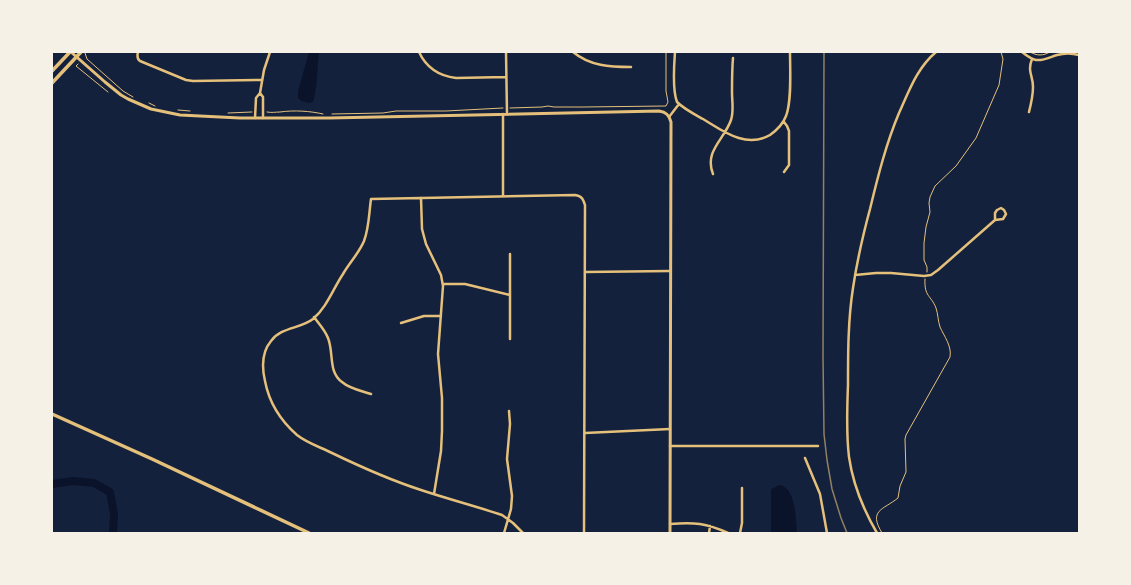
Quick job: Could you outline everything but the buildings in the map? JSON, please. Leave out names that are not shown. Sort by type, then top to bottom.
[{"type":"main road","points":[[52,71],[70,52]]},
{"type":"main road","points":[[52,83],[81,52]]},
{"type":"main road","points":[[52,414],[309,533]]},
{"type":"street","points":[[70,52],[121,96],[151,109],[171,114],[255,118],[329,118],[659,111],[667,114],[670,122],[670,533]]},
{"type":"street","points":[[138,52],[137,56],[140,61],[186,80],[261,80]]},
{"type":"street","points":[[263,118],[262,97],[260,93],[261,80],[270,52]]},
{"type":"street","points":[[419,52],[424,62],[432,69],[437,73],[449,77],[506,77]]},
{"type":"street","points":[[503,196],[506,52]]},
{"type":"street","points":[[573,52],[586,60],[597,64],[612,67],[631,68]]},
{"type":"street","points":[[675,52],[677,102],[724,132],[741,139],[748,140],[761,139],[772,134],[784,122],[789,106],[790,52]]},
{"type":"street","points":[[877,533],[859,496],[851,468],[848,442],[849,346],[853,289],[863,235],[889,138],[915,77],[925,63],[936,52]]},
{"type":"street","points":[[1022,52],[1032,59],[1042,60],[1063,54],[1079,55]]},
{"type":"street","points":[[713,174],[710,159],[731,120],[733,58]]},
{"type":"street","points":[[1029,112],[1033,88],[1033,80],[1030,69],[1032,59]]},
{"type":"street","points":[[255,118],[256,98],[260,93]]},
{"type":"street","points":[[669,117],[679,104]]},
{"type":"street","points":[[784,122],[789,130],[789,165],[784,172]]},
{"type":"street","points":[[523,533],[508,519],[496,513],[434,494],[380,475],[308,442],[296,435],[276,411],[267,392],[264,380],[263,357],[270,341],[287,329],[304,324],[314,317],[326,304],[342,274],[361,247],[364,240],[371,199],[575,195],[581,197],[583,200],[585,205],[584,533]]},
{"type":"street","points":[[421,198],[422,229],[426,244],[439,270],[443,284],[438,354],[442,398],[442,431],[440,457],[434,494]]},
{"type":"street","points":[[855,275],[891,273],[926,276],[935,273],[995,220],[1000,220],[1005,217],[1006,212],[1002,209],[998,209],[996,211],[995,220]]},
{"type":"street","points":[[510,254],[510,339]]},
{"type":"street","points":[[585,272],[670,271]]},
{"type":"street","points":[[443,284],[465,284],[510,294]]},
{"type":"street","points":[[401,323],[424,316],[441,316]]},
{"type":"street","points":[[314,317],[328,338],[331,346],[333,369],[338,379],[345,384],[371,394]]},
{"type":"street","points":[[504,533],[511,509],[512,496],[507,459],[510,424],[509,411]]},
{"type":"street","points":[[585,433],[670,429]]},
{"type":"street","points":[[670,446],[818,446]]},
{"type":"street","points":[[805,458],[820,494],[827,533]]},
{"type":"street","points":[[740,533],[742,523],[742,488]]},
{"type":"street","points":[[670,524],[690,523],[710,526],[728,533]]},
{"type":"street","points":[[709,533],[710,526]]},
{"type":"path","points":[[329,114],[383,113],[396,110],[446,111],[548,106],[666,106],[668,102],[666,91],[666,52]]},
{"type":"path","points":[[882,533],[877,526],[878,512],[883,507],[892,503],[898,498],[900,486],[906,472],[906,435],[951,353],[940,326],[936,309],[926,293],[925,287],[927,267],[924,260],[924,243],[930,212],[930,197],[935,186],[956,166],[976,138],[999,85],[1003,59],[1001,52]]},
{"type":"path","points":[[1030,52],[1042,56],[1050,52]]},
{"type":"path","points":[[85,53],[87,59],[123,91],[134,98]]},
{"type":"path","points":[[148,103],[160,108]]},
{"type":"path","points":[[178,110],[192,112]]},
{"type":"path","points":[[263,111],[272,113],[313,111],[326,115]]},
{"type":"path","points":[[225,113],[255,112]]},
{"type":"water","points":[[309,52],[319,52],[316,89],[313,102],[310,103],[301,101],[298,98],[298,91]]},
{"type":"water","points":[[780,485],[785,487],[792,498],[797,533],[771,533],[771,489]]},
{"type":"waterway","points":[[52,484],[73,481],[94,483],[110,492],[114,514],[113,533]]},
{"type":"railway","points":[[824,52],[824,434],[832,489],[847,533]]}]
